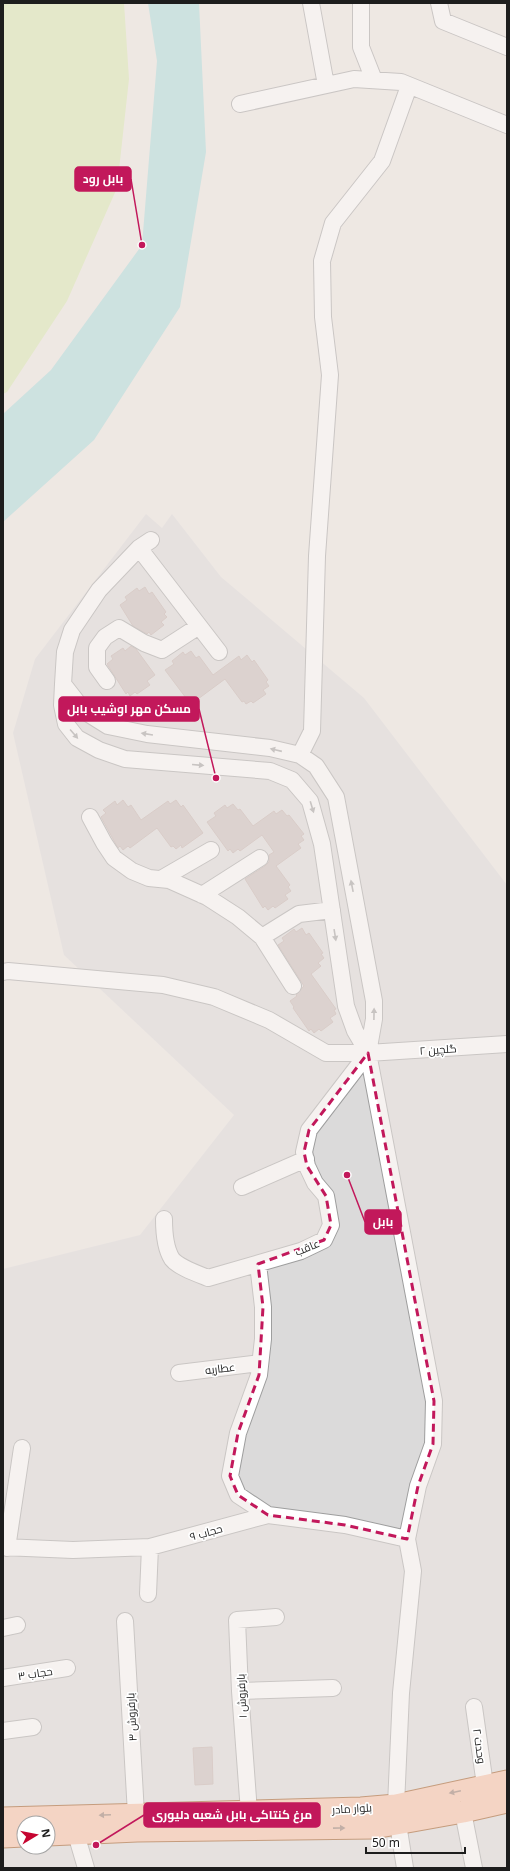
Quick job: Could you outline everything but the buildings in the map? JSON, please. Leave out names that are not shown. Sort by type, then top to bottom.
[{"type":"main road","name":"بلوار مادر","points":[[56,1835],[374,1828],[397,1814],[485,1785],[507,1781]]},
{"type":"main road","name":"بلوار مادر","points":[[3,1818],[361,1808],[397,1814],[463,1812],[507,1802]]},
{"type":"main road","points":[[3,1837],[16,1836]]},
{"type":"street","points":[[310,3],[326,85]]},
{"type":"street","points":[[361,3],[361,47],[374,80]]},
{"type":"street","points":[[439,3],[443,21],[507,47]]},
{"type":"street","points":[[240,104],[354,79],[401,82],[507,125]]},
{"type":"street","points":[[300,755],[312,730],[317,556],[330,375],[323,317],[322,261],[333,223],[382,161],[409,86]]},
{"type":"street","points":[[219,652],[199,626],[145,544],[99,590],[72,630],[65,652],[62,705],[66,724],[77,738],[99,750],[125,759],[270,771],[292,780],[310,801],[322,844],[346,1006],[355,1031],[368,1053],[434,1401],[433,1444],[418,1486],[407,1539],[412,1571],[401,1693],[397,1814],[404,1868]]},
{"type":"street","points":[[107,681],[97,667],[97,648],[105,637],[119,628],[144,643],[162,650],[199,626]]},
{"type":"street","points":[[63,684],[84,711],[108,726],[148,734],[270,748],[300,755],[316,766],[336,797],[374,1001],[374,1019],[368,1053]]},
{"type":"street","points":[[90,817],[114,858],[132,871],[149,878],[169,880],[202,895],[238,917],[262,937],[293,986]]},
{"type":"street","points":[[322,844],[344,843]]},
{"type":"street","points":[[161,879],[211,850]]},
{"type":"street","points":[[202,895],[260,858]]},
{"type":"street","points":[[262,937],[300,914],[332,910]]},
{"type":"street","name":"گلچین ۲","points":[[3,972],[44,973],[163,985],[214,997],[269,1020],[326,1053],[368,1053],[507,1044]]},
{"type":"street","name":"عاقب","points":[[164,1219],[165,1236],[173,1259],[186,1268],[208,1278],[301,1251],[324,1240],[331,1225],[326,1196],[315,1183],[304,1152],[309,1130],[368,1053]]},
{"type":"street","points":[[242,1187],[306,1160]]},
{"type":"street","points":[[258,1264],[263,1307],[263,1339],[259,1375],[238,1433],[230,1476],[238,1495],[268,1515]]},
{"type":"street","name":"عطاریه","points":[[179,1373],[260,1363]]},
{"type":"street","points":[[5,1548],[22,1448]]},
{"type":"street","name":"حجاب ۹","points":[[5,1548],[73,1550],[150,1547],[268,1515],[345,1525],[407,1539]]},
{"type":"street","points":[[148,1594],[150,1547]]},
{"type":"street","name":"بارفروش ۱","points":[[249,1812],[240,1691],[237,1620],[276,1617]]},
{"type":"street","name":"بارفروش ۳","points":[[126,1621],[136,1814]]},
{"type":"street","name":"حجاب ۳","points":[[3,1678],[66,1668]]},
{"type":"street","points":[[240,1691],[333,1688]]},
{"type":"street","name":"وحدت ۲","points":[[474,1707],[485,1785]]},
{"type":"street","points":[[3,1731],[33,1727]]},
{"type":"street","points":[[463,1812],[474,1868]]},
{"type":"street","points":[[76,1834],[86,1868]]},
{"type":"highlighted area","points":[[368,1053],[434,1401],[433,1444],[418,1486],[407,1539],[345,1525],[268,1515],[238,1495],[230,1476],[238,1433],[259,1375],[263,1307],[258,1264],[324,1240],[331,1225],[326,1196],[307,1166],[304,1152],[309,1130]]},
{"type":"shaded area","points":[[146,514],[162,528],[172,514],[221,577],[364,698],[507,885],[507,1868],[3,1868],[3,1269],[140,1235],[234,1115],[64,955],[13,733],[35,659]]},
{"type":"green space","points":[[3,3],[124,3],[129,79],[117,188],[67,301],[7,392],[3,394]]},
{"type":"water","points":[[148,3],[199,3],[206,152],[180,307],[94,440],[3,522],[3,414],[51,370],[142,245],[157,61]]},
{"type":"place","name":"بابل رود","points":[[142,245]]},
{"type":"place","name":"مسکن مهر اوشیب بابل","points":[[216,778]]},
{"type":"place","name":"بابل","points":[[347,1175]]},
{"type":"place","name":"مرغ کنتاکی بابل شعبه دلیوری","points":[[96,1845]]}]
